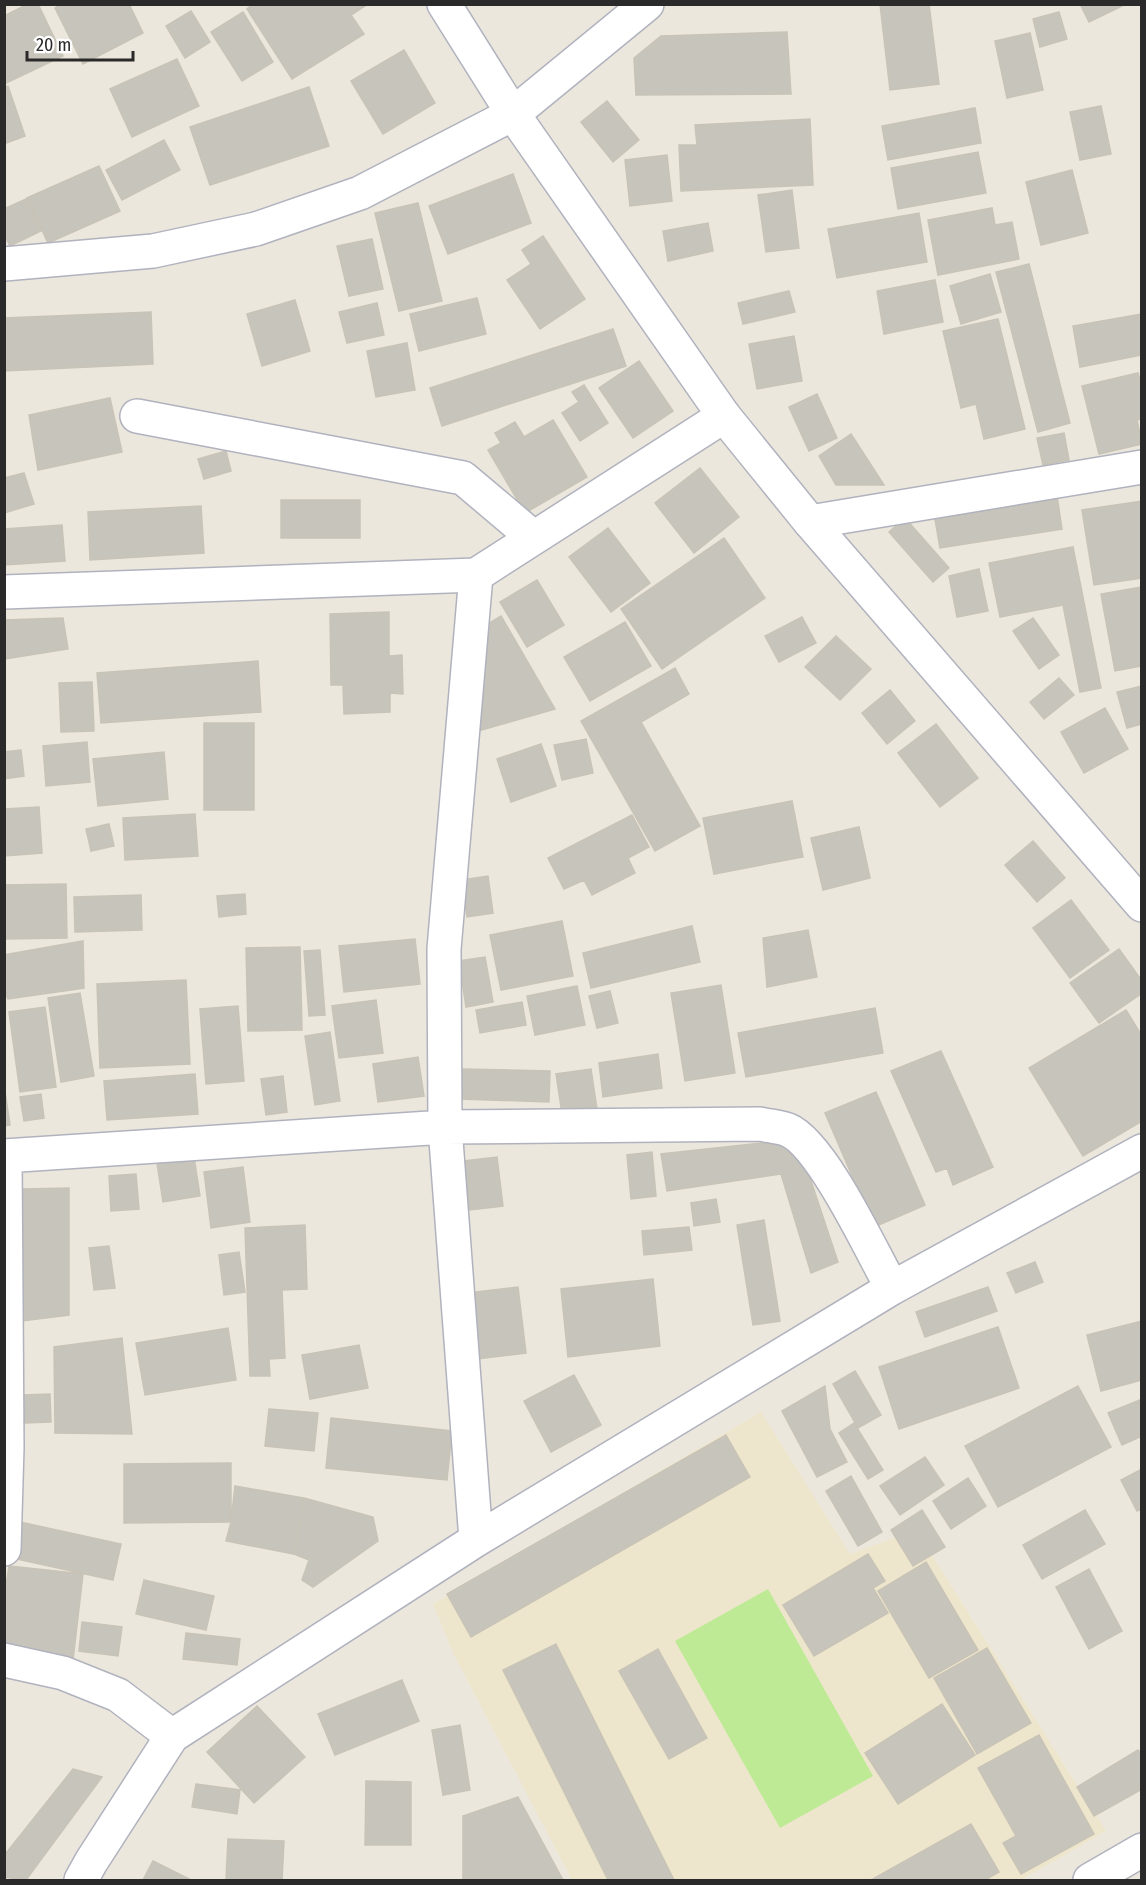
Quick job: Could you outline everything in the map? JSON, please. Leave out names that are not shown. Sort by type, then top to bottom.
[{"type":"street","points":[[444,4],[513,114],[724,416],[810,522],[1142,905]]},
{"type":"street","points":[[4,264],[153,251],[256,229],[360,193],[513,114],[647,4]]},
{"type":"street","points":[[136,416],[463,478],[533,537]]},
{"type":"street","points":[[4,592],[476,575],[724,416]]},
{"type":"street","points":[[810,522],[1142,467]]},
{"type":"street","points":[[476,575],[444,949],[444,1127],[476,1540]]},
{"type":"street","points":[[4,1549],[7,1447],[5,1156],[444,1127],[760,1124],[789,1130],[811,1147],[831,1176],[892,1288]]},
{"type":"street","points":[[81,1881],[90,1862],[172,1736],[476,1540],[892,1288],[1142,1151]]},
{"type":"street","points":[[4,1660],[63,1673],[118,1695],[172,1736]]},
{"type":"street","points":[[1090,1881],[1142,1850]]},
{"type":"shaded area","points":[[761,1412],[850,1554],[916,1530],[1106,1831],[1021,1880],[572,1880],[454,1655],[433,1604]]},
{"type":"green space","points":[[768,1589],[873,1776],[780,1828],[675,1641]]},
{"type":"building","points":[[28,4],[38,4],[63,56],[4,84],[4,16]]},
{"type":"building","points":[[62,4],[129,4],[143,33],[83,64],[55,8]]},
{"type":"building","points":[[253,4],[368,4],[351,15],[364,34],[292,79],[247,9]]},
{"type":"building","points":[[880,4],[929,4],[939,84],[890,90]]},
{"type":"building","points":[[1080,4],[1126,4],[1089,22]]},
{"type":"building","points":[[191,11],[210,42],[185,58],[166,26]]},
{"type":"building","points":[[243,12],[273,62],[242,81],[211,32]]},
{"type":"building","points":[[1059,12],[1067,39],[1040,47],[1033,19]]},
{"type":"building","points":[[787,32],[791,94],[636,95],[634,58],[661,36]]},
{"type":"building","points":[[1030,33],[1043,90],[1007,98],[995,41]]},
{"type":"building","points":[[404,50],[435,103],[383,134],[351,81]]},
{"type":"building","points":[[177,59],[199,106],[132,137],[110,89]]},
{"type":"building","points":[[8,86],[25,136],[4,144],[4,88]]},
{"type":"building","points":[[309,87],[329,146],[210,185],[190,127]]},
{"type":"building","points":[[607,101],[639,140],[613,162],[581,122]]},
{"type":"building","points":[[1101,106],[1111,154],[1080,160],[1070,112]]},
{"type":"building","points":[[975,108],[981,143],[888,160],[882,126]]},
{"type":"building","points":[[810,119],[813,185],[681,191],[679,145],[697,145],[695,125]]},
{"type":"building","points":[[164,140],[180,170],[122,200],[106,170]]},
{"type":"building","points":[[978,152],[986,193],[898,209],[891,168]]},
{"type":"building","points":[[667,155],[672,201],[630,206],[625,160]]},
{"type":"building","points":[[99,166],[120,211],[48,243],[27,198]]},
{"type":"building","points":[[1072,170],[1088,233],[1041,245],[1026,182]]},
{"type":"building","points":[[513,174],[531,223],[448,254],[429,206]]},
{"type":"building","points":[[792,190],[799,248],[766,252],[758,195]]},
{"type":"building","points":[[26,199],[41,231],[10,246],[4,234],[4,209]]},
{"type":"building","points":[[418,203],[442,301],[399,311],[375,213]]},
{"type":"building","points":[[992,208],[995,225],[1012,222],[1019,259],[938,275],[928,220]]},
{"type":"building","points":[[919,213],[927,262],[837,278],[828,229]]},
{"type":"building","points":[[708,223],[713,251],[668,261],[663,231]]},
{"type":"building","points":[[543,236],[585,299],[540,329],[507,280],[531,264],[522,250]]},
{"type":"building","points":[[372,239],[383,289],[349,296],[337,246]]},
{"type":"building","points":[[1029,264],[1070,423],[1038,432],[996,272]]},
{"type":"building","points":[[990,274],[1001,312],[961,324],[950,286]]},
{"type":"building","points":[[935,280],[943,322],[884,334],[877,291]]},
{"type":"building","points":[[789,291],[795,312],[743,324],[738,303]]},
{"type":"building","points":[[477,298],[486,334],[419,351],[410,314]]},
{"type":"building","points":[[295,300],[310,351],[262,366],[247,314]]},
{"type":"building","points":[[377,303],[384,335],[347,343],[339,312]]},
{"type":"building","points":[[151,312],[153,364],[4,371],[4,318]]},
{"type":"building","points":[[1142,314],[1142,355],[1080,367],[1073,326]]},
{"type":"building","points":[[998,319],[1025,429],[984,439],[976,404],[961,408],[943,331]]},
{"type":"building","points":[[613,329],[626,366],[442,426],[430,388]]},
{"type":"building","points":[[794,336],[802,381],[757,389],[749,344]]},
{"type":"building","points":[[407,343],[415,390],[376,397],[367,351]]},
{"type":"building","points":[[639,361],[673,411],[633,438],[599,388]]},
{"type":"building","points":[[1138,373],[1142,388],[1142,419],[1137,420],[1142,444],[1099,454],[1082,386]]},
{"type":"building","points":[[584,385],[608,423],[580,441],[562,413],[579,402],[572,392]]},
{"type":"building","points":[[817,394],[837,438],[809,451],[789,407]]},
{"type":"building","points":[[110,398],[122,452],[38,470],[29,415]]},
{"type":"building","points":[[553,420],[587,477],[525,513],[488,450],[501,443],[495,433],[515,422],[524,437]]},
{"type":"building","points":[[1064,433],[1069,460],[1043,465],[1037,438]]},
{"type":"building","points":[[851,434],[884,485],[836,485],[819,456]]},
{"type":"building","points":[[226,451],[231,471],[204,479],[198,459]]},
{"type":"building","points":[[700,468],[739,517],[694,553],[655,503]]},
{"type":"building","points":[[24,473],[34,504],[4,513],[4,478]]},
{"type":"building","points":[[1056,489],[1062,529],[940,548],[933,508]]},
{"type":"building","points":[[281,500],[360,500],[360,538],[281,538]]},
{"type":"building","points":[[1142,501],[1142,578],[1094,585],[1082,510]]},
{"type":"building","points":[[201,506],[204,553],[90,560],[88,512]]},
{"type":"building","points":[[905,518],[949,568],[933,582],[889,532]]},
{"type":"building","points":[[62,525],[65,561],[4,565],[4,529]]},
{"type":"building","points":[[608,528],[650,583],[611,612],[569,557]]},
{"type":"building","points":[[724,538],[765,598],[662,669],[621,609]]},
{"type":"building","points":[[1073,547],[1101,688],[1080,692],[1063,605],[1000,617],[989,563]]},
{"type":"building","points":[[979,569],[988,611],[957,617],[949,576]]},
{"type":"building","points":[[537,580],[564,625],[527,647],[500,602]]},
{"type":"building","points":[[1142,587],[1142,666],[1115,671],[1101,594]]},
{"type":"building","points":[[389,612],[389,656],[402,655],[403,694],[390,693],[390,712],[344,714],[343,685],[331,685],[330,614]]},
{"type":"building","points":[[501,616],[555,709],[471,733],[478,630]]},
{"type":"building","points":[[802,617],[816,643],[779,662],[765,636]]},
{"type":"building","points":[[63,618],[68,649],[4,659],[4,620]]},
{"type":"building","points":[[1033,618],[1059,655],[1039,669],[1013,631]]},
{"type":"building","points":[[625,622],[651,666],[590,701],[564,657]]},
{"type":"building","points":[[836,636],[871,669],[840,700],[805,667]]},
{"type":"building","points":[[258,661],[261,712],[101,723],[97,673]]},
{"type":"building","points":[[675,668],[689,694],[641,722],[700,826],[655,851],[581,721]]},
{"type":"building","points":[[1059,678],[1074,695],[1044,719],[1030,702]]},
{"type":"building","points":[[92,682],[94,731],[61,732],[59,683]]},
{"type":"building","points":[[1142,686],[1142,724],[1127,728],[1117,692]]},
{"type":"building","points":[[890,690],[915,721],[887,744],[862,713]]},
{"type":"building","points":[[1105,708],[1128,749],[1084,773],[1061,732]]},
{"type":"building","points":[[204,723],[254,723],[254,810],[204,810]]},
{"type":"building","points":[[936,724],[978,778],[940,807],[898,753]]},
{"type":"building","points":[[586,739],[593,773],[562,780],[554,745]]},
{"type":"building","points":[[87,742],[90,782],[46,786],[43,746]]},
{"type":"building","points":[[541,744],[556,786],[511,802],[497,759]]},
{"type":"building","points":[[21,750],[24,776],[4,779],[4,752]]},
{"type":"building","points":[[164,752],[168,799],[98,806],[93,759]]},
{"type":"building","points":[[792,801],[803,857],[714,874],[703,818]]},
{"type":"building","points":[[39,807],[42,853],[4,856],[4,809]]},
{"type":"building","points":[[195,814],[198,856],[125,860],[123,818]]},
{"type":"building","points":[[632,815],[649,847],[628,858],[635,873],[592,895],[584,880],[564,889],[548,858]]},
{"type":"building","points":[[109,824],[114,846],[91,851],[86,829]]},
{"type":"building","points":[[859,827],[870,878],[823,890],[811,838]]},
{"type":"building","points":[[1033,841],[1065,878],[1037,902],[1005,865]]},
{"type":"building","points":[[488,876],[493,913],[467,917],[462,880]]},
{"type":"building","points":[[66,884],[67,938],[4,939],[4,885]]},
{"type":"building","points":[[245,894],[246,914],[219,917],[217,896]]},
{"type":"building","points":[[141,895],[142,930],[75,932],[74,897]]},
{"type":"building","points":[[1071,900],[1109,950],[1070,978],[1033,928]]},
{"type":"building","points":[[562,921],[573,976],[501,990],[490,935]]},
{"type":"building","points":[[692,926],[700,962],[591,988],[583,953]]},
{"type":"building","points":[[808,930],[817,977],[767,987],[763,938]]},
{"type":"building","points":[[415,939],[420,984],[344,992],[339,946]]},
{"type":"building","points":[[83,941],[84,988],[8,999],[4,991],[4,955]]},
{"type":"building","points":[[300,947],[302,1030],[248,1031],[246,948]]},
{"type":"building","points":[[1119,949],[1142,981],[1142,993],[1099,1023],[1070,983]]},
{"type":"building","points":[[320,950],[325,1015],[309,1016],[304,951]]},
{"type":"building","points":[[485,957],[493,1002],[466,1007],[459,961]]},
{"type":"building","points":[[186,980],[190,1064],[100,1068],[97,984]]},
{"type":"building","points":[[721,985],[735,1073],[685,1081],[671,993]]},
{"type":"building","points":[[577,986],[585,1025],[535,1035],[527,996]]},
{"type":"building","points":[[610,991],[618,1023],[597,1028],[589,996]]},
{"type":"building","points":[[80,993],[94,1076],[61,1082],[48,998]]},
{"type":"building","points":[[376,1000],[383,1053],[339,1058],[332,1006]]},
{"type":"building","points":[[522,1002],[526,1025],[480,1033],[476,1010]]},
{"type":"building","points":[[238,1006],[244,1081],[206,1084],[200,1009]]},
{"type":"building","points":[[45,1007],[56,1087],[20,1092],[9,1012]]},
{"type":"building","points":[[875,1008],[883,1053],[746,1077],[738,1033]]},
{"type":"building","points":[[1126,1010],[1142,1036],[1142,1121],[1083,1156],[1029,1068]]},
{"type":"building","points":[[330,1032],[340,1101],[315,1105],[305,1036]]},
{"type":"building","points":[[941,1051],[993,1167],[953,1185],[947,1168],[936,1172],[891,1071]]},
{"type":"building","points":[[658,1054],[662,1088],[603,1097],[599,1063]]},
{"type":"building","points":[[418,1057],[424,1096],[378,1102],[373,1064]]},
{"type":"building","points":[[461,1069],[550,1071],[549,1102],[460,1099]]},
{"type":"building","points":[[591,1069],[597,1109],[562,1114],[556,1074]]},
{"type":"building","points":[[195,1074],[198,1114],[107,1120],[104,1081]]},
{"type":"building","points":[[283,1076],[287,1112],[266,1115],[261,1079]]},
{"type":"building","points":[[4,1085],[10,1125],[4,1126]]},
{"type":"building","points":[[876,1092],[925,1205],[874,1227],[825,1113]]},
{"type":"building","points":[[41,1094],[44,1118],[24,1121],[20,1097]]},
{"type":"building","points":[[781,1141],[805,1163],[838,1262],[811,1273],[781,1174],[667,1191],[661,1154]]},
{"type":"building","points":[[652,1152],[656,1196],[631,1199],[627,1155]]},
{"type":"building","points":[[194,1157],[200,1196],[163,1202],[157,1163]]},
{"type":"building","points":[[497,1157],[503,1206],[470,1210],[464,1161]]},
{"type":"building","points":[[243,1167],[250,1222],[211,1228],[204,1172]]},
{"type":"building","points":[[136,1174],[139,1209],[111,1211],[109,1176]]},
{"type":"building","points":[[69,1188],[69,1315],[22,1321],[22,1189]]},
{"type":"building","points":[[716,1199],[720,1222],[694,1226],[691,1203]]},
{"type":"building","points":[[764,1220],[780,1321],[753,1325],[737,1225]]},
{"type":"building","points":[[305,1225],[307,1289],[282,1290],[285,1358],[269,1359],[270,1376],[250,1376],[245,1228]]},
{"type":"building","points":[[689,1227],[692,1250],[644,1255],[642,1231]]},
{"type":"building","points":[[109,1246],[115,1288],[94,1290],[89,1248]]},
{"type":"building","points":[[239,1252],[245,1292],[224,1295],[219,1255]]},
{"type":"building","points":[[1035,1262],[1043,1282],[1016,1293],[1007,1273]]},
{"type":"building","points":[[653,1279],[660,1346],[568,1357],[561,1289]]},
{"type":"building","points":[[518,1287],[526,1353],[477,1359],[468,1293]]},
{"type":"building","points":[[988,1287],[997,1311],[925,1337],[916,1312]]},
{"type":"building","points":[[1142,1321],[1142,1380],[1101,1391],[1087,1335]]},
{"type":"building","points":[[998,1327],[1019,1388],[899,1429],[879,1367]]},
{"type":"building","points":[[228,1328],[236,1380],[145,1395],[136,1343]]},
{"type":"building","points":[[122,1338],[132,1434],[55,1433],[54,1347]]},
{"type":"building","points":[[359,1345],[368,1388],[310,1399],[302,1355]]},
{"type":"building","points":[[855,1371],[881,1415],[858,1428],[833,1384]]},
{"type":"building","points":[[574,1375],[601,1425],[551,1452],[524,1401]]},
{"type":"building","points":[[825,1386],[830,1429],[847,1462],[817,1477],[782,1411]]},
{"type":"building","points":[[1078,1386],[1111,1447],[998,1507],[965,1446]]},
{"type":"building","points":[[50,1394],[51,1422],[24,1423],[24,1395]]},
{"type":"building","points":[[1142,1399],[1142,1436],[1122,1445],[1108,1413]]},
{"type":"building","points":[[269,1409],[318,1413],[314,1451],[265,1446]]},
{"type":"building","points":[[331,1418],[452,1431],[447,1480],[326,1468]]},
{"type":"building","points":[[854,1423],[883,1470],[868,1479],[839,1433]]},
{"type":"building","points":[[726,1435],[750,1477],[471,1637],[447,1594]]},
{"type":"building","points":[[925,1457],[944,1485],[900,1515],[880,1486]]},
{"type":"building","points":[[231,1463],[231,1522],[124,1523],[124,1464]]},
{"type":"building","points":[[1142,1469],[1142,1509],[1137,1511],[1121,1480]]},
{"type":"building","points":[[851,1476],[882,1532],[858,1546],[826,1491]]},
{"type":"building","points":[[968,1478],[986,1506],[951,1529],[933,1501]]},
{"type":"building","points":[[235,1486],[304,1498],[294,1554],[226,1541],[231,1522]]},
{"type":"building","points":[[304,1498],[373,1517],[378,1541],[313,1587],[302,1580],[309,1560],[294,1554]]},
{"type":"building","points":[[922,1510],[945,1547],[913,1566],[891,1530]]},
{"type":"building","points":[[1085,1510],[1105,1544],[1042,1579],[1023,1545]]},
{"type":"building","points":[[20,1522],[121,1544],[113,1580],[12,1558]]},
{"type":"building","points":[[868,1554],[885,1581],[873,1588],[888,1613],[814,1656],[783,1605]]},
{"type":"building","points":[[926,1562],[978,1650],[929,1678],[878,1591]]},
{"type":"building","points":[[9,1566],[83,1574],[73,1660],[4,1648],[4,1599]]},
{"type":"building","points":[[1089,1569],[1122,1631],[1089,1649],[1056,1587]]},
{"type":"building","points":[[144,1580],[214,1596],[206,1630],[136,1614]]},
{"type":"building","points":[[82,1622],[122,1627],[118,1656],[79,1651]]},
{"type":"building","points":[[186,1633],[240,1639],[237,1665],[183,1659]]},
{"type":"building","points":[[556,1644],[674,1880],[608,1880],[503,1670]]},
{"type":"building","points":[[987,1648],[1031,1723],[977,1754],[934,1678]]},
{"type":"building","points":[[658,1649],[707,1738],[669,1759],[619,1671]]},
{"type":"building","points":[[402,1680],[419,1721],[335,1755],[318,1714]]},
{"type":"building","points":[[942,1704],[975,1755],[898,1804],[865,1753]]},
{"type":"building","points":[[257,1706],[305,1757],[254,1803],[207,1752]]},
{"type":"building","points":[[460,1725],[470,1790],[443,1795],[432,1730]]},
{"type":"building","points":[[1039,1735],[1094,1834],[1021,1874],[1003,1843],[1016,1836],[978,1768]]},
{"type":"building","points":[[1138,1750],[1142,1755],[1142,1789],[1094,1816],[1077,1787]]},
{"type":"building","points":[[73,1769],[102,1777],[26,1880],[4,1877],[4,1851],[7,1852]]},
{"type":"building","points":[[366,1781],[411,1782],[411,1845],[365,1845]]},
{"type":"building","points":[[196,1784],[240,1790],[237,1814],[192,1807]]},
{"type":"building","points":[[518,1797],[563,1880],[463,1880],[463,1816]]},
{"type":"building","points":[[971,1824],[999,1872],[985,1880],[871,1880]]},
{"type":"building","points":[[228,1839],[284,1841],[282,1880],[226,1880]]},
{"type":"building","points":[[153,1861],[191,1880],[143,1880]]}]
